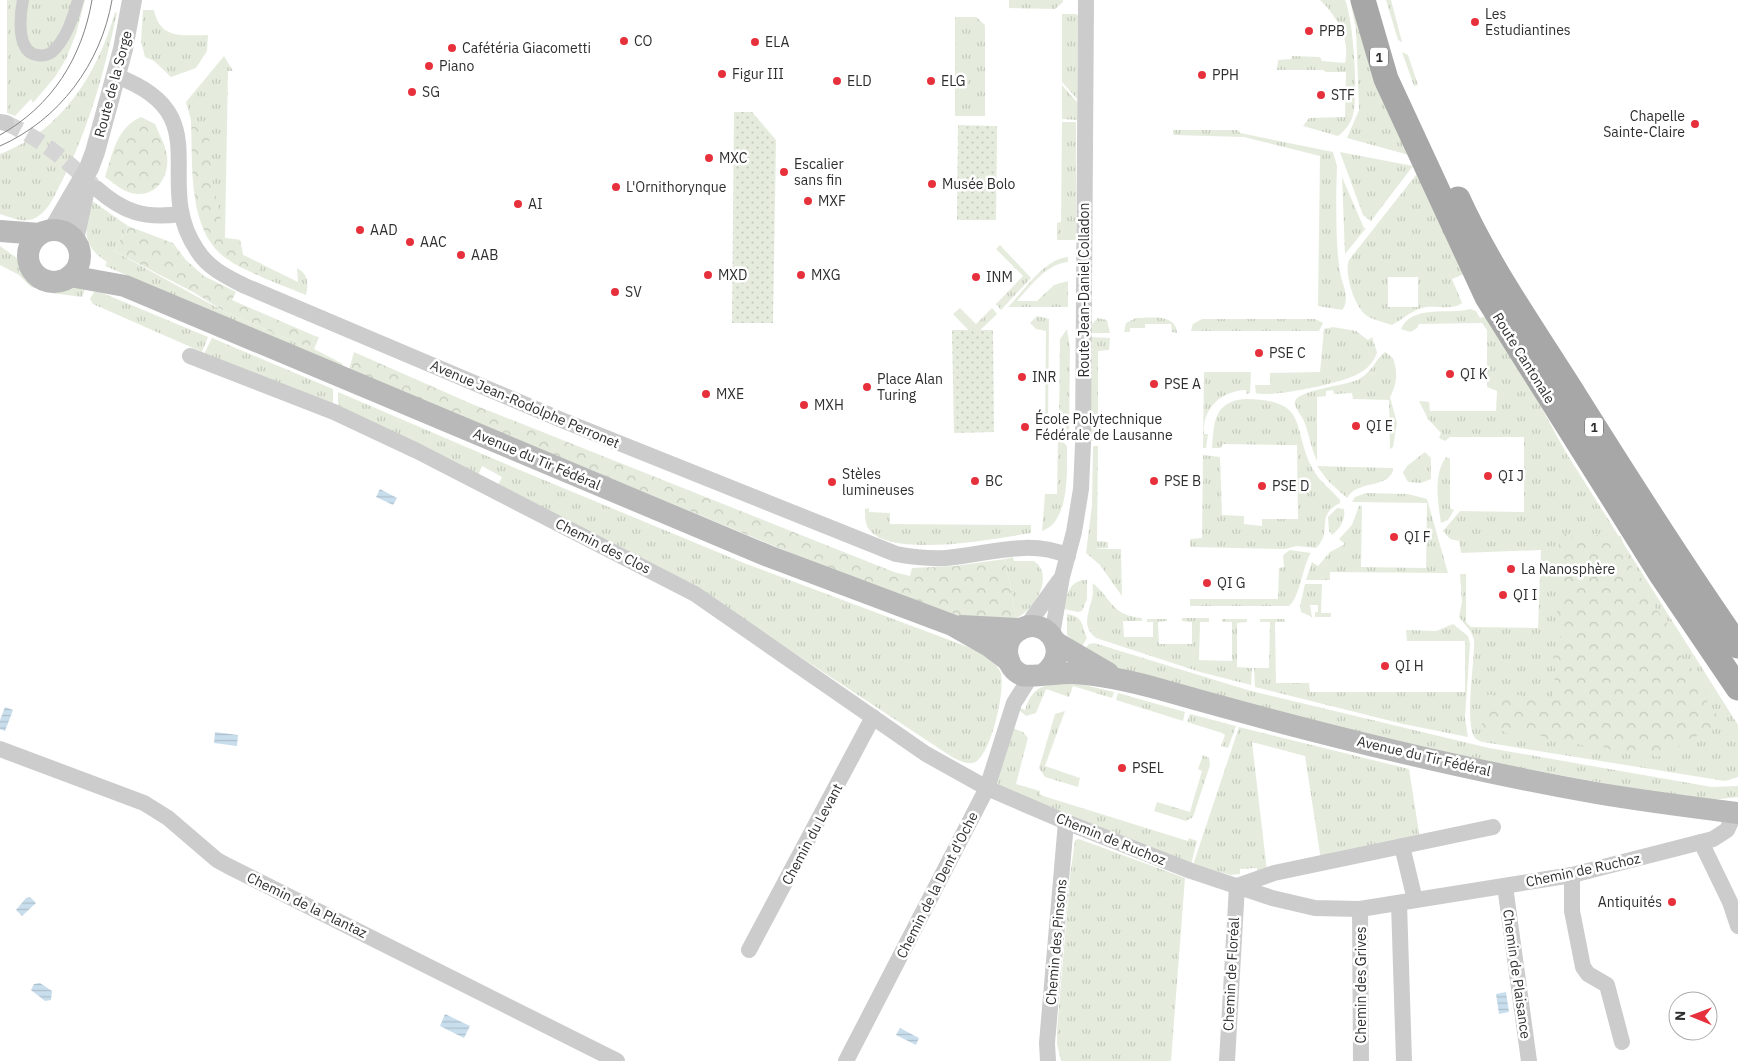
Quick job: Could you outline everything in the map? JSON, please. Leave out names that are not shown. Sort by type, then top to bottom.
[{"type":"main road","name":"Route Cantonale","points":[[1362,0],[1386,78],[1408,110]]},
{"type":"main road","name":"Route Cantonale","points":[[1379,0],[1408,110],[1452,206],[1487,297],[1662,576],[1738,688]]},
{"type":"main road","name":"Route Cantonale","points":[[1452,206],[1483,249],[1679,561],[1738,646]]},
{"type":"main road","points":[[0,231],[65,232],[77,247],[76,268],[70,276],[57,282],[43,280],[33,272],[28,260],[0,238]]},
{"type":"main road","points":[[28,260],[31,242],[47,232]]},
{"type":"main road","name":"Avenue du Tir Fédéral","points":[[77,247],[124,286]]},
{"type":"main road","name":"Avenue du Tir Fédéral","points":[[70,276],[124,286],[768,556],[952,625],[1024,669],[1115,677],[1242,713],[1452,764],[1603,794],[1737,812]]},
{"type":"main road","name":"Avenue du Tir Fédéral","points":[[952,625],[1022,628]]},
{"type":"main road","points":[[1040,627],[1054,639],[1056,656],[1054,663],[1024,669],[1007,654],[1009,640],[1022,628],[1040,627]]},
{"type":"main road","name":"Avenue du Tir Fédéral","points":[[1054,639],[1115,677]]},
{"type":"street","points":[[23,0],[21,27],[25,47],[29,52],[41,55],[51,53],[58,45],[72,18],[78,0]]},
{"type":"street","name":"Route de la Sorge","points":[[77,247],[89,168],[116,76],[132,0]]},
{"type":"street","name":"Route Jean-Daniel Colladon","points":[[1054,639],[1062,577],[1081,489],[1084,444],[1086,0]]},
{"type":"street","name":"Avenue Jean-Rodolphe Perronet","points":[[116,76],[140,85],[151,92],[171,114],[179,155],[178,186],[180,214],[184,225],[197,251],[210,265],[245,286],[564,422],[848,537],[896,554],[916,558],[946,558],[1033,548],[1052,548],[1068,556]]},
{"type":"street","name":"Route de la Sorge","points":[[47,232],[89,168]]},
{"type":"street","points":[[96,188],[111,201],[144,215],[158,217],[180,214]]},
{"type":"street","name":"Chemin des Clos","points":[[190,356],[334,412],[416,451],[695,594],[926,754],[987,788]]},
{"type":"street","name":"Route Jean-Daniel Colladon","points":[[1022,628],[1062,577]]},
{"type":"street","name":"Chemin de la Dent d'Oche","points":[[846,1061],[987,788],[1024,669]]},
{"type":"street","name":"Chemin du Levant","points":[[749,950],[873,717]]},
{"type":"street","name":"Chemin de la Plantaz","points":[[0,749],[144,803],[168,818],[217,860],[617,1061]]},
{"type":"street","name":"Chemin de Ruchoz","points":[[987,788],[1066,822],[1191,871],[1305,907],[1335,910],[1360,909],[1572,875],[1713,840],[1727,830],[1737,812]]},
{"type":"street","name":"Chemin des Pinsons","points":[[1048,1061],[1047,1043],[1066,822]]},
{"type":"street","points":[[1237,886],[1274,873],[1494,826]]},
{"type":"street","points":[[1701,842],[1730,902],[1738,926]]},
{"type":"street","points":[[1402,846],[1407,902],[1404,1061]]},
{"type":"street","points":[[1572,875],[1572,911],[1583,967],[1588,974],[1607,985],[1622,1042]]},
{"type":"street","name":"Chemin de Floréal","points":[[1227,1061],[1237,886]]},
{"type":"street","name":"Chemin de Plaisance","points":[[1505,886],[1530,1061]]},
{"type":"street","name":"Chemin des Grives","points":[[1360,909],[1361,1061]]},
{"type":"green space","points":[[7,0],[20,0],[21,46],[48,57],[81,0],[85,0],[76,34],[66,59],[55,77],[33,103],[31,99],[15,116],[7,113]]},
{"type":"green space","points":[[26,0],[75,0],[54,44],[45,51],[29,49],[24,13]]},
{"type":"green space","points":[[1009,0],[1063,0],[1063,2],[1055,9],[1009,8]]},
{"type":"green space","points":[[1320,0],[1345,0],[1353,39],[1355,106],[1349,124],[1338,136],[1303,126],[1309,118],[1345,117],[1346,72],[1277,70],[1278,60],[1291,59],[1292,56],[1320,57],[1322,61],[1345,63],[1346,46],[1341,28],[1337,20]]},
{"type":"green space","points":[[1350,0],[1356,0],[1409,155],[1347,138],[1359,110],[1356,29]]},
{"type":"green space","points":[[1386,0],[1391,0],[1402,42],[1398,40]]},
{"type":"green space","points":[[143,10],[154,10],[161,27],[174,34],[208,35],[207,51],[196,68],[171,77],[154,61],[145,57],[141,41]]},
{"type":"green space","points":[[115,12],[117,13],[107,57],[95,100],[80,142],[53,199],[43,213],[33,219],[20,220],[0,214],[0,154],[22,144],[42,131],[74,97],[99,57]]},
{"type":"green space","points":[[1062,14],[1076,14],[1078,16],[1077,99],[1062,82]]},
{"type":"green space","points":[[955,17],[976,17],[985,25],[985,116],[955,116]]},
{"type":"green space","points":[[1402,52],[1408,55],[1418,85],[1414,86]]},
{"type":"green space","points":[[224,56],[233,71],[228,71],[225,238],[240,240],[243,255],[298,282],[297,268],[301,270],[307,279],[306,295],[233,263],[215,248],[206,235],[196,205],[191,120],[186,102]]},
{"type":"green space","points":[[1062,85],[1077,102],[1077,120],[1062,119]]},
{"type":"green space","points":[[734,112],[752,112],[776,140],[773,323],[732,323]]},
{"type":"green space","points":[[141,117],[155,124],[165,148],[167,165],[163,180],[158,186],[152,191],[137,194],[125,191],[105,177],[113,150],[121,134]]},
{"type":"green space","points":[[191,120],[208,125],[212,178],[225,238],[240,240],[243,255],[262,264],[257,275],[223,256],[211,243],[203,228],[194,192]]},
{"type":"green space","points":[[1062,122],[1076,122],[1076,240],[1057,240],[1057,223],[1061,222]]},
{"type":"green space","points":[[958,125],[997,126],[996,220],[957,220]]},
{"type":"green space","points":[[1173,130],[1238,130],[1240,133],[1333,152],[1337,166],[1336,206],[1339,266],[1346,298],[1342,310],[1318,306],[1320,156],[1244,137],[1174,135]]},
{"type":"green space","points":[[1340,152],[1413,166],[1371,221],[1363,215]]},
{"type":"green space","points":[[1419,171],[1464,274],[1452,279],[1462,303],[1450,307],[1422,308],[1392,325],[1375,320],[1362,311],[1354,297],[1349,281],[1349,260]],"holes":[[[1388,277],[1418,277],[1418,307],[1388,307]]]},
{"type":"green space","points":[[1342,177],[1364,228],[1366,228],[1345,254]]},
{"type":"green space","points":[[91,200],[128,226],[114,251],[227,313],[310,348],[315,336],[319,337],[314,349],[343,364],[342,367],[105,266],[107,262],[92,249],[88,242],[86,227]]},
{"type":"green space","points":[[128,226],[173,243],[186,260],[204,276],[236,292],[232,300],[315,336],[310,348],[227,313],[193,292],[114,251]]},
{"type":"green space","points":[[1000,245],[1031,278],[1001,310],[996,304],[1023,276],[996,249]]},
{"type":"green space","points":[[0,246],[17,258],[27,275],[37,283],[35,288],[31,287],[19,275],[0,265]]},
{"type":"green space","points":[[1068,257],[1068,262],[1046,271],[1017,301],[1037,301],[1054,285],[1068,281],[1068,307],[1008,307],[1043,269],[1059,259]]},
{"type":"green space","points":[[72,284],[87,285],[82,297],[44,292],[47,287],[59,288]]},
{"type":"green space","points":[[94,292],[100,292],[208,337],[202,352],[93,304],[90,299]]},
{"type":"green space","points":[[960,308],[976,324],[992,308],[997,314],[974,336],[953,314]]},
{"type":"green space","points":[[1470,309],[1476,311],[1480,318],[1487,316],[1528,383],[1565,451],[1738,725],[1738,777],[1725,781],[1489,743],[1475,738],[1470,719],[1474,640],[1471,632],[1459,617],[1462,602],[1460,574],[1466,574],[1466,622],[1471,627],[1538,628],[1541,550],[1461,553],[1459,541],[1450,539],[1443,531],[1460,511],[1524,512],[1524,437],[1450,437],[1445,441],[1439,438],[1441,433],[1428,419],[1419,401],[1429,402],[1430,411],[1496,411],[1497,391],[1487,387],[1487,330],[1482,323],[1419,324],[1417,328],[1410,332],[1401,329],[1406,321],[1422,313]]},
{"type":"green space","points":[[1037,316],[1049,319],[1048,425],[1045,425],[1046,331],[1036,329],[1030,323]]},
{"type":"green space","points":[[1155,317],[1167,319],[1176,327],[1177,333],[1172,332],[1171,324],[1145,324],[1145,328],[1130,328],[1130,332],[1124,332],[1126,323],[1136,318]]},
{"type":"green space","points":[[1098,318],[1107,320],[1110,333],[1091,333],[1091,325]]},
{"type":"green space","points":[[1202,319],[1315,319],[1323,323],[1319,331],[1191,331],[1193,324]]},
{"type":"green space","points":[[1333,327],[1356,331],[1368,340],[1372,337],[1377,352],[1372,363],[1360,373],[1322,386],[1291,392],[1256,393],[1255,385],[1270,385],[1270,373],[1320,372],[1324,329]]},
{"type":"green space","points":[[1067,329],[1070,348],[1069,443],[1059,430],[1060,339]]},
{"type":"green space","points":[[952,330],[993,330],[994,432],[954,433]]},
{"type":"green space","points":[[1091,337],[1110,338],[1109,350],[1098,351],[1098,441],[1090,441]]},
{"type":"green space","points":[[212,338],[333,389],[333,404],[203,356]]},
{"type":"green space","points":[[354,352],[472,404],[894,572],[910,576],[912,568],[954,566],[1005,559],[1016,618],[976,622],[825,567],[349,370]]},
{"type":"green space","points":[[1385,352],[1393,358],[1396,368],[1395,383],[1390,397],[1397,423],[1393,447],[1390,449],[1389,400],[1353,399],[1352,393],[1334,394],[1333,390],[1326,391],[1326,396],[1317,397],[1317,461],[1304,421],[1295,404],[1296,399],[1311,392],[1359,379],[1367,373]]},
{"type":"green space","points":[[1204,372],[1251,372],[1250,393],[1246,394],[1246,390],[1229,394],[1221,398],[1210,409],[1204,425],[1204,434],[1208,434],[1206,448],[1203,448]]},
{"type":"green space","points":[[338,392],[744,563],[984,653],[998,668],[1002,682],[996,720],[983,755],[974,763],[952,757],[723,606],[498,485],[502,477],[482,466],[478,476],[338,406]]},
{"type":"green space","points":[[1246,399],[1267,401],[1281,405],[1290,411],[1296,420],[1307,456],[1314,471],[1340,500],[1340,503],[1328,513],[1324,536],[1316,548],[1297,546],[1285,549],[1190,547],[1190,539],[1202,538],[1203,455],[1220,457],[1222,515],[1244,516],[1244,524],[1262,526],[1262,519],[1298,519],[1297,445],[1223,444],[1221,448],[1212,448],[1215,422],[1218,414],[1227,404]]},
{"type":"green space","points":[[1058,437],[1067,446],[1065,494],[1058,517],[1051,526],[1042,531],[1045,494],[1057,494]]},
{"type":"green space","points":[[1093,446],[1098,446],[1097,541],[1108,542],[1108,548],[1092,549],[1121,549],[1122,596],[1100,565],[1086,553],[1092,505]]},
{"type":"green space","points":[[1425,452],[1431,458],[1431,479],[1421,483],[1408,482],[1403,473],[1407,466]]},
{"type":"green space","points":[[1446,457],[1450,459],[1450,508],[1454,510],[1448,520],[1441,523],[1438,480],[1439,472]]},
{"type":"green space","points":[[1317,466],[1393,468],[1393,471],[1384,480],[1357,489],[1347,498],[1329,482]]},
{"type":"green space","points":[[1366,493],[1408,494],[1427,499],[1448,573],[1330,572],[1330,580],[1306,580],[1312,562],[1318,566],[1330,552],[1345,544],[1339,539],[1352,525],[1359,506],[1362,506],[1361,567],[1426,568],[1427,503],[1352,502],[1355,497]]},
{"type":"green space","points":[[869,508],[869,512],[890,513],[890,524],[1031,525],[1031,533],[945,544],[920,545],[897,543],[879,538],[868,528],[865,509]]},
{"type":"green space","points":[[1337,508],[1344,509],[1344,516],[1340,527],[1332,535],[1329,531],[1328,517]]},
{"type":"green space","points":[[1566,534],[1583,539],[1596,535],[1609,538],[1621,536],[1629,563],[1645,582],[1655,607],[1672,630],[1682,659],[1701,678],[1708,704],[1722,721],[1721,727],[1692,738],[1668,754],[1656,757],[1640,749],[1622,754],[1603,747],[1585,747],[1566,739],[1550,741],[1543,736],[1529,737],[1517,732],[1508,734],[1497,728],[1487,731],[1483,728],[1482,724],[1487,716],[1485,709],[1489,704],[1486,698],[1489,694],[1503,698],[1519,695],[1532,698],[1542,695],[1553,698],[1552,688],[1556,675],[1553,658],[1561,633],[1555,616],[1563,599],[1558,577],[1561,556],[1558,541],[1561,535]]},
{"type":"green space","points":[[1290,550],[1311,553],[1296,596],[1289,606],[1190,606],[1190,599],[1278,599],[1279,568],[1284,567],[1283,555]]},
{"type":"green space","points":[[1013,557],[1014,561],[1034,561],[1040,567],[1043,575],[1043,583],[1036,600],[1030,608],[1016,618],[1005,559]]},
{"type":"green space","points":[[1081,580],[1087,580],[1087,599],[1082,611],[1064,609],[1066,598],[1073,585]]},
{"type":"green space","points":[[1093,583],[1119,611],[1132,617],[1142,618],[1142,621],[1123,621],[1124,637],[1153,637],[1153,622],[1147,622],[1147,619],[1167,619],[1167,621],[1158,622],[1159,644],[1192,644],[1192,622],[1182,621],[1182,618],[1209,618],[1209,622],[1200,622],[1199,660],[1232,661],[1232,622],[1222,622],[1222,619],[1247,619],[1247,622],[1237,623],[1237,667],[1252,668],[1251,685],[1200,672],[1096,638],[1091,633],[1087,624],[1093,594]]},
{"type":"green space","points":[[1305,584],[1322,584],[1321,613],[1331,613],[1331,617],[1315,617],[1315,612],[1318,612],[1318,605],[1310,605],[1312,617],[1301,612],[1300,606]]},
{"type":"green space","points":[[1067,614],[1079,619],[1083,625],[1087,638],[1081,648],[1067,635]]},
{"type":"green space","points":[[1260,619],[1284,619],[1285,622],[1275,622],[1276,683],[1309,683],[1310,692],[1465,692],[1465,641],[1407,641],[1406,630],[1436,631],[1453,624],[1468,636],[1470,644],[1465,718],[1468,737],[1403,724],[1255,687],[1254,668],[1269,668],[1270,622],[1260,622]]},
{"type":"green space","points":[[1094,643],[1251,691],[1489,748],[1712,787],[1738,786],[1738,797],[1711,800],[1652,792],[1488,762],[1311,721],[1116,667],[1084,650],[1089,644]]},
{"type":"green space","points":[[1072,682],[1114,692],[1112,698],[1073,686],[1069,697],[1046,689],[1036,713],[1026,716],[1020,711],[1020,708],[1025,710],[1032,694],[1042,687]]},
{"type":"green space","points":[[1118,693],[1185,712],[1183,721],[1116,700]]},
{"type":"green space","points":[[1065,711],[1045,766],[1080,778],[1078,787],[1045,777],[1039,768],[1055,714]]},
{"type":"green space","points":[[1190,714],[1236,726],[1228,748],[1221,746],[1225,735],[1222,733],[1187,722]]},
{"type":"green space","points":[[1239,727],[1409,769],[1420,839],[1321,860],[1305,756],[1252,742],[1267,871],[1257,872],[1257,868],[1240,869],[1240,874],[1231,875],[1193,865]]},
{"type":"green space","points":[[1013,728],[1023,732],[1028,738],[1016,784],[1040,791],[1040,795],[1188,841],[1189,838],[1197,841],[1191,865],[994,787]]},
{"type":"green space","points":[[1203,755],[1209,758],[1210,765],[1193,817],[1186,821],[1154,811],[1157,802],[1190,812],[1202,771],[1198,769]]},
{"type":"green space","points":[[1079,839],[1185,878],[1171,1061],[1061,1061],[1057,1044],[1057,1030],[1070,877],[1075,840]]},
{"type":"water","points":[[380,489],[397,498],[393,505],[376,497]]},
{"type":"water","points":[[5,707],[13,710],[5,731],[0,729],[0,720]]},
{"type":"water","points":[[215,732],[238,735],[237,746],[214,743]]},
{"type":"water","points":[[30,897],[36,903],[22,916],[16,910],[26,898]]},
{"type":"water","points":[[40,983],[52,991],[51,1000],[45,1001],[31,990],[34,984]]},
{"type":"water","points":[[1506,992],[1509,1012],[1499,1014],[1496,994]]},
{"type":"water","points":[[445,1014],[470,1026],[464,1038],[440,1026]]},
{"type":"water","points":[[900,1028],[919,1038],[916,1045],[896,1035]]},
{"type":"tunnel","points":[[6,123],[52,150],[93,185]]},
{"type":"tram line","points":[[0,135],[35,110],[62,78],[81,41],[92,0]]},
{"type":"tram line","points":[[0,146],[21,135],[41,121],[74,87],[98,46],[112,0]]},
{"type":"place","name":"Les Estudiantines","points":[[1475,22]]},
{"type":"place","name":"PPB","points":[[1309,31]]},
{"type":"place","name":"CO","points":[[624,41]]},
{"type":"place","name":"ELA","points":[[755,42]]},
{"type":"place","name":"Cafétéria Giacometti","points":[[452,48]]},
{"type":"place","name":"Piano","points":[[429,66]]},
{"type":"place","name":"Figur III","points":[[722,74]]},
{"type":"place","name":"PPH","points":[[1202,75]]},
{"type":"place","name":"ELD","points":[[837,81]]},
{"type":"place","name":"ELG","points":[[931,81]]},
{"type":"place","name":"SG","points":[[412,92]]},
{"type":"place","name":"STF","points":[[1321,95]]},
{"type":"place","name":"Chapelle Sainte-Claire","points":[[1695,124]]},
{"type":"place","name":"MXC","points":[[709,158]]},
{"type":"place","name":"Escalier sans fin","points":[[784,172]]},
{"type":"place","name":"Musée Bolo","points":[[932,184]]},
{"type":"place","name":"L'Ornithorynque","points":[[616,187]]},
{"type":"place","name":"MXF","points":[[808,201]]},
{"type":"place","name":"AI","points":[[518,204]]},
{"type":"place","name":"AAD","points":[[360,230]]},
{"type":"place","name":"AAC","points":[[410,242]]},
{"type":"place","name":"AAB","points":[[461,255]]},
{"type":"place","name":"MXD","points":[[708,275]]},
{"type":"place","name":"MXG","points":[[801,275]]},
{"type":"place","name":"INM","points":[[976,277]]},
{"type":"place","name":"SV","points":[[615,292]]},
{"type":"place","name":"PSE C","points":[[1259,353]]},
{"type":"place","name":"QI K","points":[[1450,374]]},
{"type":"place","name":"INR","points":[[1022,377]]},
{"type":"place","name":"PSE A","points":[[1154,384]]},
{"type":"place","name":"Place Alan Turing","points":[[867,387]]},
{"type":"place","name":"MXE","points":[[706,394]]},
{"type":"place","name":"MXH","points":[[804,405]]},
{"type":"place","name":"QI E","points":[[1356,426]]},
{"type":"place","name":"École Polytechnique Fédérale de Lausanne","points":[[1025,427]]},
{"type":"place","name":"QI J","points":[[1488,476]]},
{"type":"place","name":"BC","points":[[975,481]]},
{"type":"place","name":"PSE B","points":[[1154,481]]},
{"type":"place","name":"Stèles lumineuses","points":[[832,482]]},
{"type":"place","name":"PSE D","points":[[1262,486]]},
{"type":"place","name":"QI F","points":[[1394,537]]},
{"type":"place","name":"La Nanosphère","points":[[1511,569]]},
{"type":"place","name":"QI G","points":[[1207,583]]},
{"type":"place","name":"QI I","points":[[1503,595]]},
{"type":"place","name":"QI H","points":[[1385,666]]},
{"type":"place","name":"PSEL","points":[[1122,768]]},
{"type":"place","name":"Antiquités","points":[[1672,902]]}]
